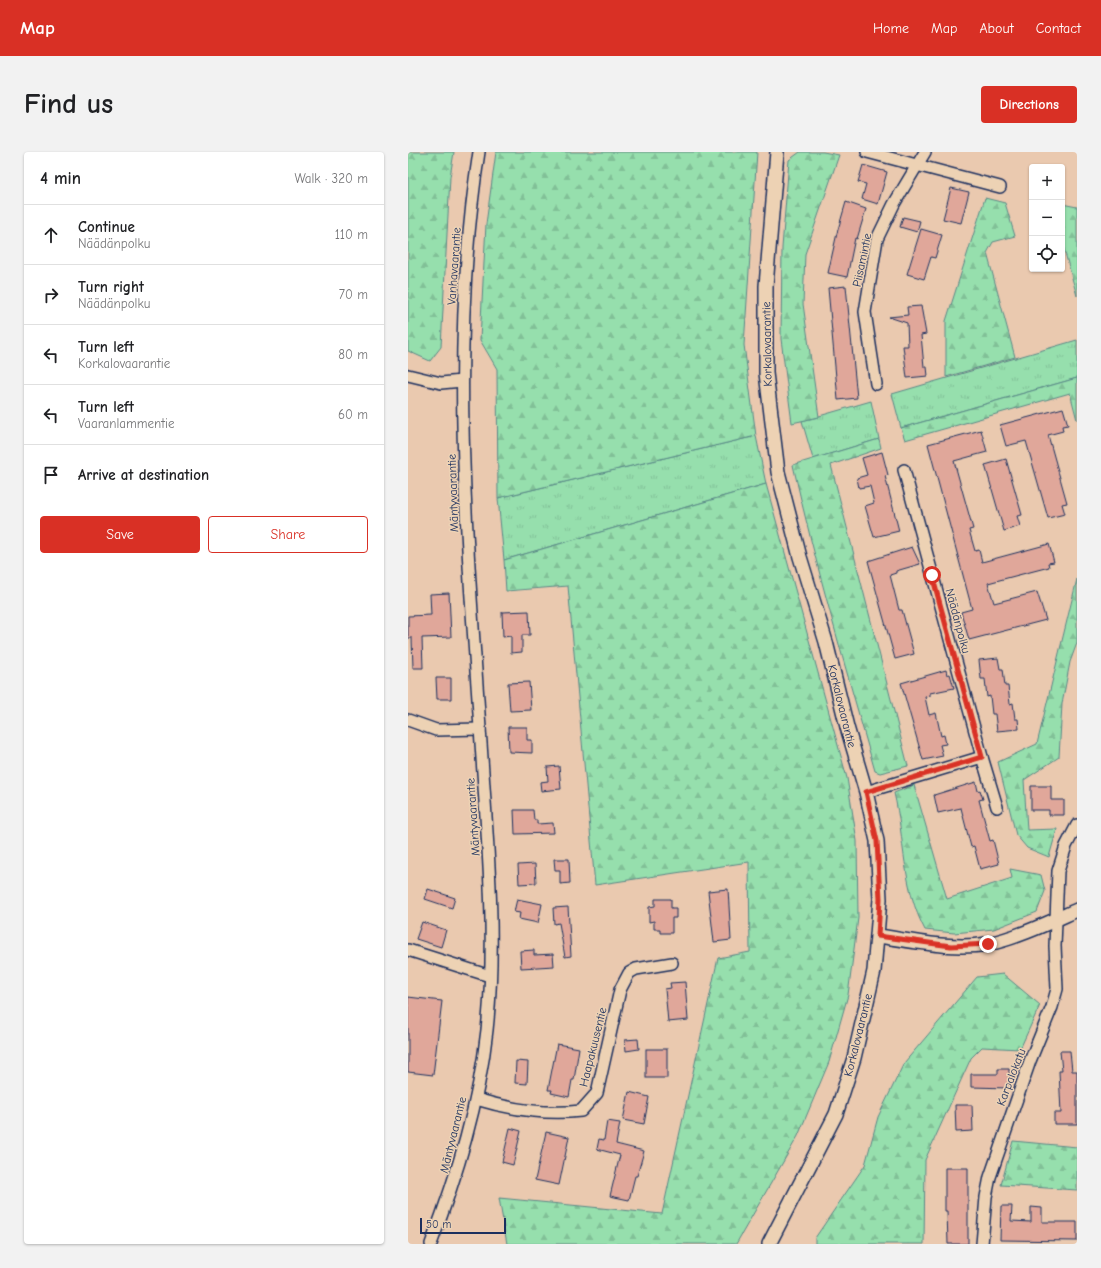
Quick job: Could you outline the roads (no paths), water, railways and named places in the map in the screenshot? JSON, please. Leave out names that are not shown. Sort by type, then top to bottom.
[{"type":"street","name":"Vanhavaarantie","points":[[462,381],[463,328],[470,204],[478,152]]},
{"type":"street","name":"Korkalovaarantie","points":[[769,1244],[836,1114],[854,1058],[874,971],[880,899],[877,841],[866,792],[847,727],[826,642],[800,557],[778,472],[766,372],[766,286],[777,152]]},
{"type":"street","points":[[867,152],[1000,187]]},
{"type":"street","name":"Piisamintie","points":[[876,384],[865,312],[870,274],[877,239],[894,204],[925,152]]},
{"type":"street","points":[[408,375],[441,383],[462,381]]},
{"type":"street","name":"Mäntyvaarantie","points":[[431,1244],[454,1182],[476,1099],[487,1031],[490,976],[489,869],[469,581],[462,381]]},
{"type":"street","name":"Näädänpolku","points":[[904,470],[997,807]]},
{"type":"street","points":[[408,720],[436,730],[480,729]]},
{"type":"street","points":[[866,792],[982,757]]},
{"type":"street","name":"Karpalokatu","points":[[982,1244],[986,1197],[990,1177],[1028,1068],[1052,1007],[1057,989],[1055,946],[1058,871],[1066,846],[1077,825]]},
{"type":"street","points":[[878,936],[951,946],[988,944],[1044,926],[1077,910]]},
{"type":"street","points":[[408,950],[490,976]]},
{"type":"street","name":"Haapakuusentie","points":[[476,1099],[496,1105],[562,1113],[581,1111],[597,1093],[620,990],[629,973],[636,969],[672,963]]}]
